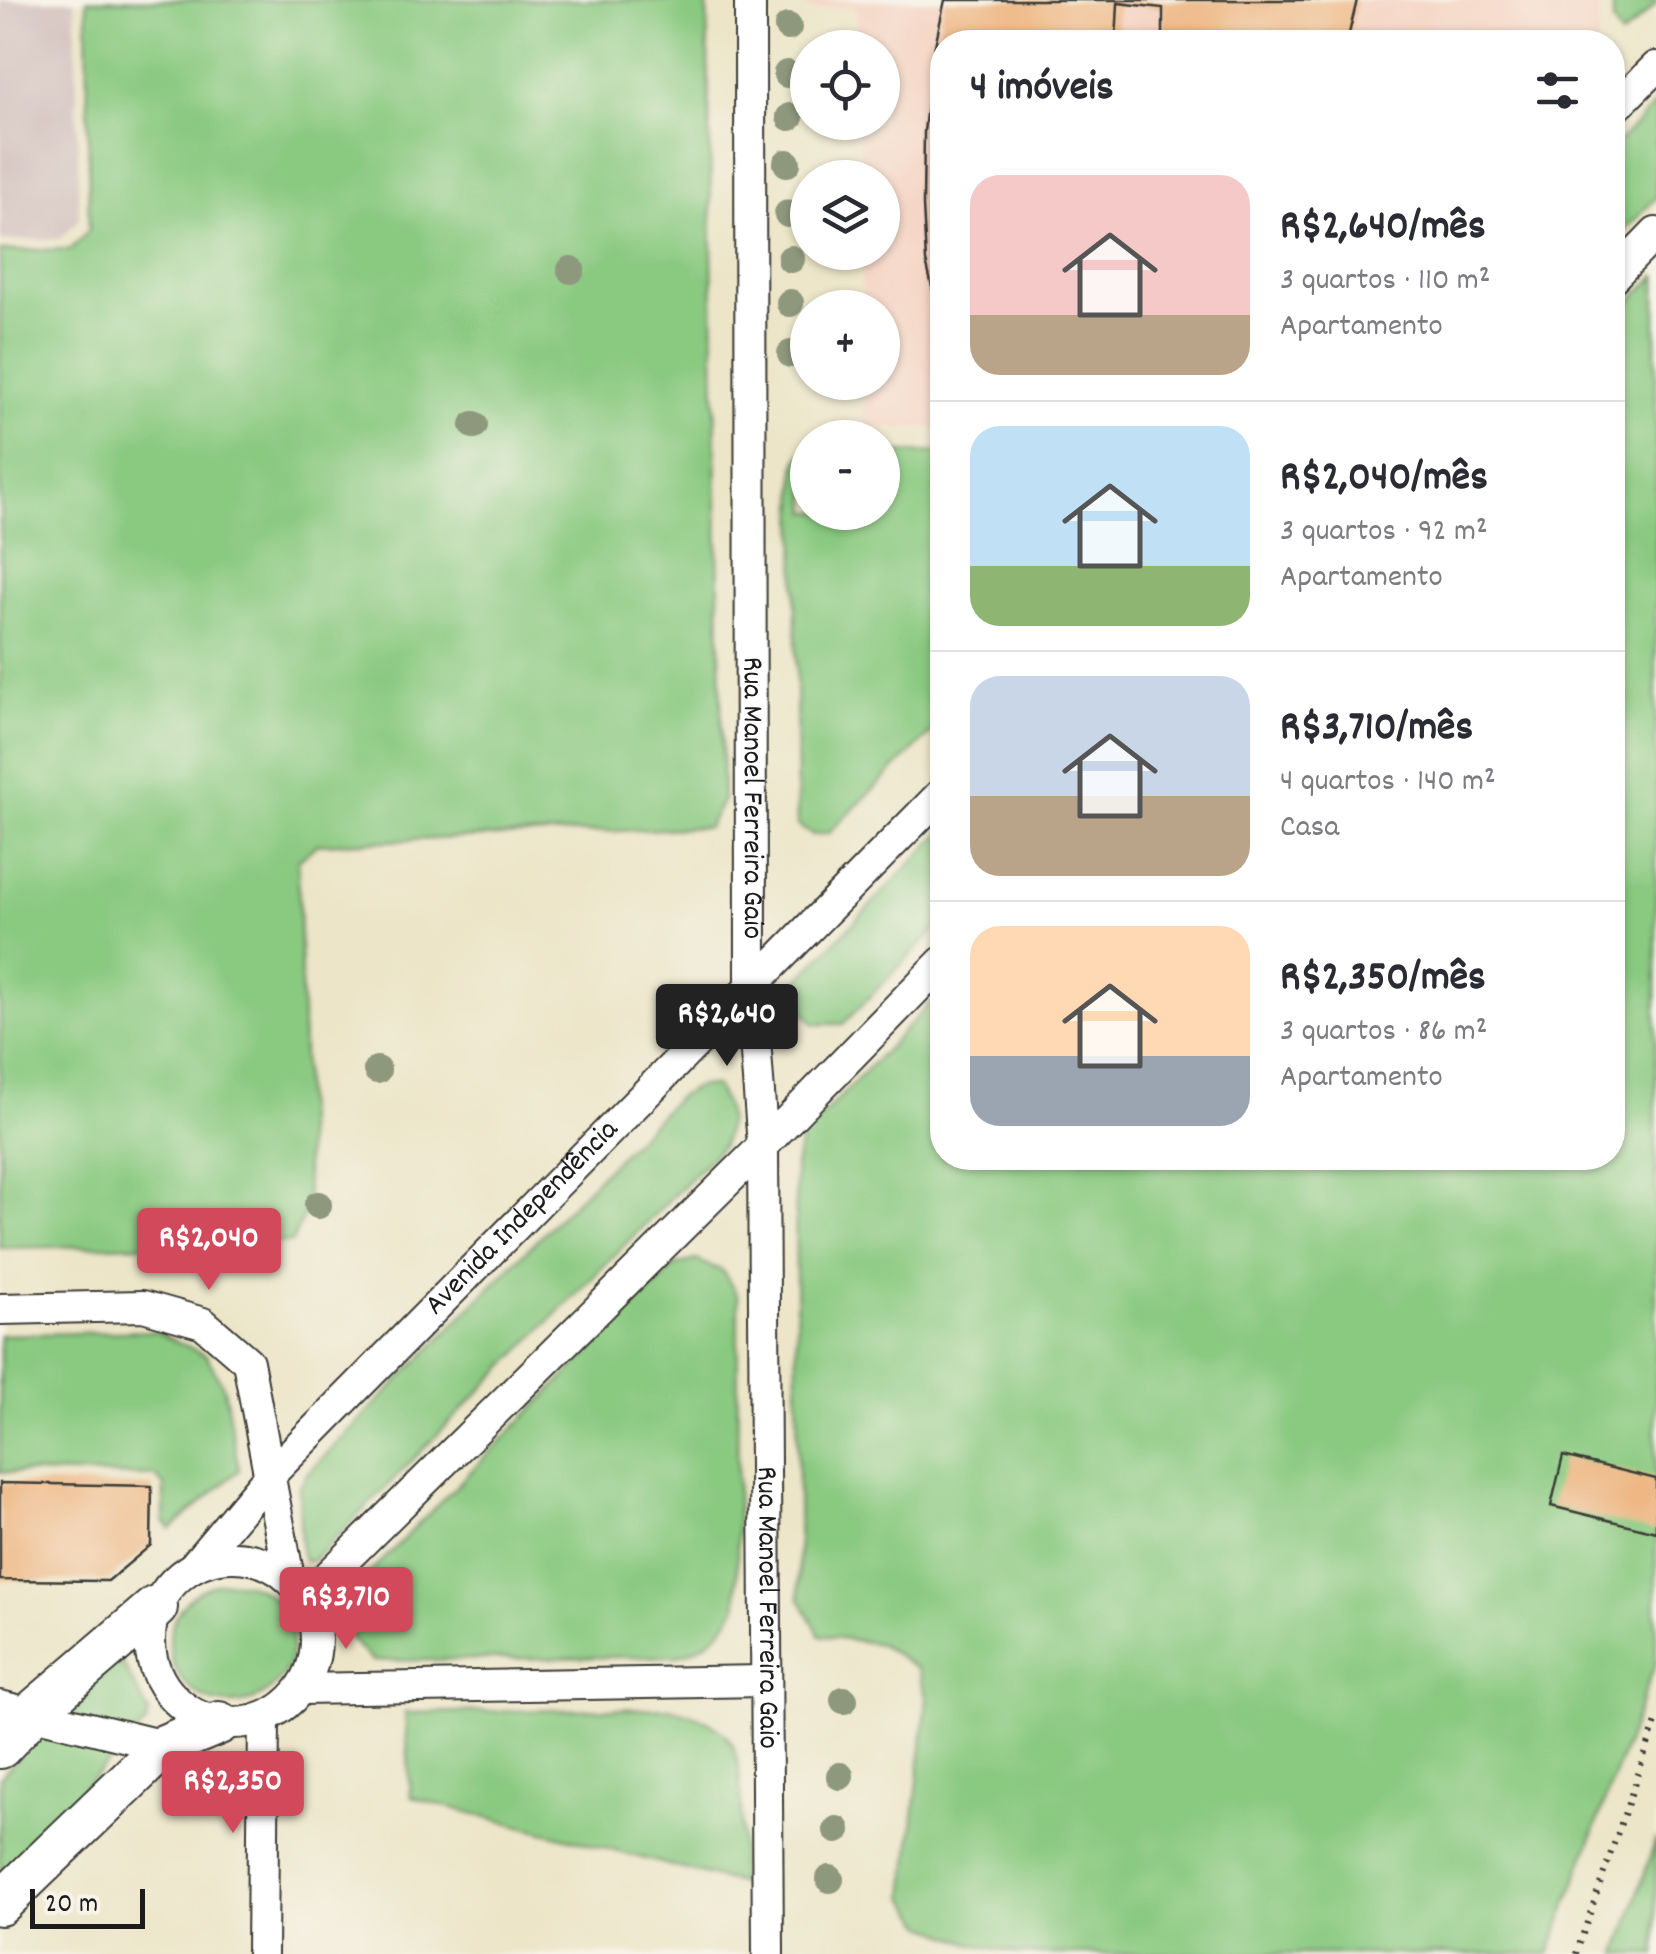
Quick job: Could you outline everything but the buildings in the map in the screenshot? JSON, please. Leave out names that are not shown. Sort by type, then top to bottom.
[{"type":"street","name":"Rua Manoel Ferreira Gaio","points":[[750,0],[751,987],[763,1146],[768,1954]]},
{"type":"street","points":[[1625,98],[1656,67]]},
{"type":"street","points":[[1625,265],[1656,233]]},
{"type":"street","name":"Avenida Independência","points":[[193,1567],[269,1476],[930,804]]},
{"type":"street","points":[[297,1588],[763,1146],[930,974]]},
{"type":"street","points":[[0,1309],[143,1306],[203,1323],[248,1362],[269,1476],[297,1588],[314,1620],[317,1644],[312,1667],[302,1689],[284,1706],[264,1718],[241,1724],[219,1723],[195,1715],[174,1700],[159,1680],[150,1656],[149,1632],[156,1607],[171,1584],[193,1567],[217,1558],[243,1557],[268,1564],[297,1588]]},
{"type":"street","points":[[0,1748],[16,1710],[156,1607]]},
{"type":"street","points":[[302,1689],[764,1681]]},
{"type":"street","points":[[16,1710],[164,1746]]},
{"type":"street","points":[[262,1954],[264,1718]]},
{"type":"street","points":[[0,1904],[164,1746],[219,1723]]},
{"type":"path","points":[[1576,1954],[1656,1722]]},
{"type":"shaded area","points":[[0,0],[75,0],[79,219],[60,239],[0,241]]},
{"type":"shaded area","points":[[807,0],[1598,0],[1599,30],[930,30],[930,428],[900,427],[900,420],[865,420],[864,400],[900,400],[900,290],[862,290],[861,270],[900,270],[900,160],[860,160],[859,140],[900,140],[900,30],[857,30],[856,6],[808,9]]},
{"type":"green space","points":[[87,0],[707,0],[723,800],[708,827],[318,844],[298,860],[307,1207],[292,1242],[0,1248],[0,251],[71,249],[89,230]]},
{"type":"green space","points":[[1613,0],[1656,0],[1625,33],[1613,22]]},
{"type":"green space","points":[[1656,103],[1656,198],[1625,230],[1625,135]]},
{"type":"green space","points":[[1656,276],[1656,1662],[1549,1954],[1021,1954],[970,1943],[926,1926],[905,1897],[927,1700],[918,1669],[880,1644],[820,1635],[799,1597],[795,1165],[802,1137],[930,1004],[930,1170],[1625,1170],[1625,307]]},
{"type":"green space","points":[[930,452],[930,734],[829,833],[812,835],[797,825],[795,530],[900,530],[900,453]]},
{"type":"green space","points":[[930,844],[930,935],[843,1024],[814,1024],[798,1003],[798,980]]},
{"type":"green space","points":[[698,1086],[715,1086],[723,1101],[727,1129],[722,1146],[314,1560],[304,1560],[299,1487],[307,1474],[677,1097]]},
{"type":"green space","points":[[696,1260],[723,1271],[738,1297],[737,1606],[725,1624],[705,1644],[676,1656],[373,1661],[350,1636],[339,1604],[676,1265]]},
{"type":"green space","points":[[154,1331],[206,1355],[224,1388],[239,1470],[171,1529],[164,1522],[164,1486],[155,1476],[0,1472],[0,1335]]},
{"type":"green space","points":[[231,1582],[254,1587],[274,1600],[287,1620],[292,1643],[287,1666],[274,1686],[254,1699],[231,1704],[208,1699],[188,1686],[175,1666],[170,1643],[175,1620],[188,1600],[208,1587]]},
{"type":"green space","points":[[122,1663],[149,1712],[147,1723],[0,1873],[0,1777],[106,1667]]},
{"type":"green space","points":[[670,1708],[712,1724],[726,1735],[736,1753],[741,1884],[411,1797],[405,1713]]},
{"type":"green space","points":[[1656,1839],[1656,1954],[1618,1954]]}]
